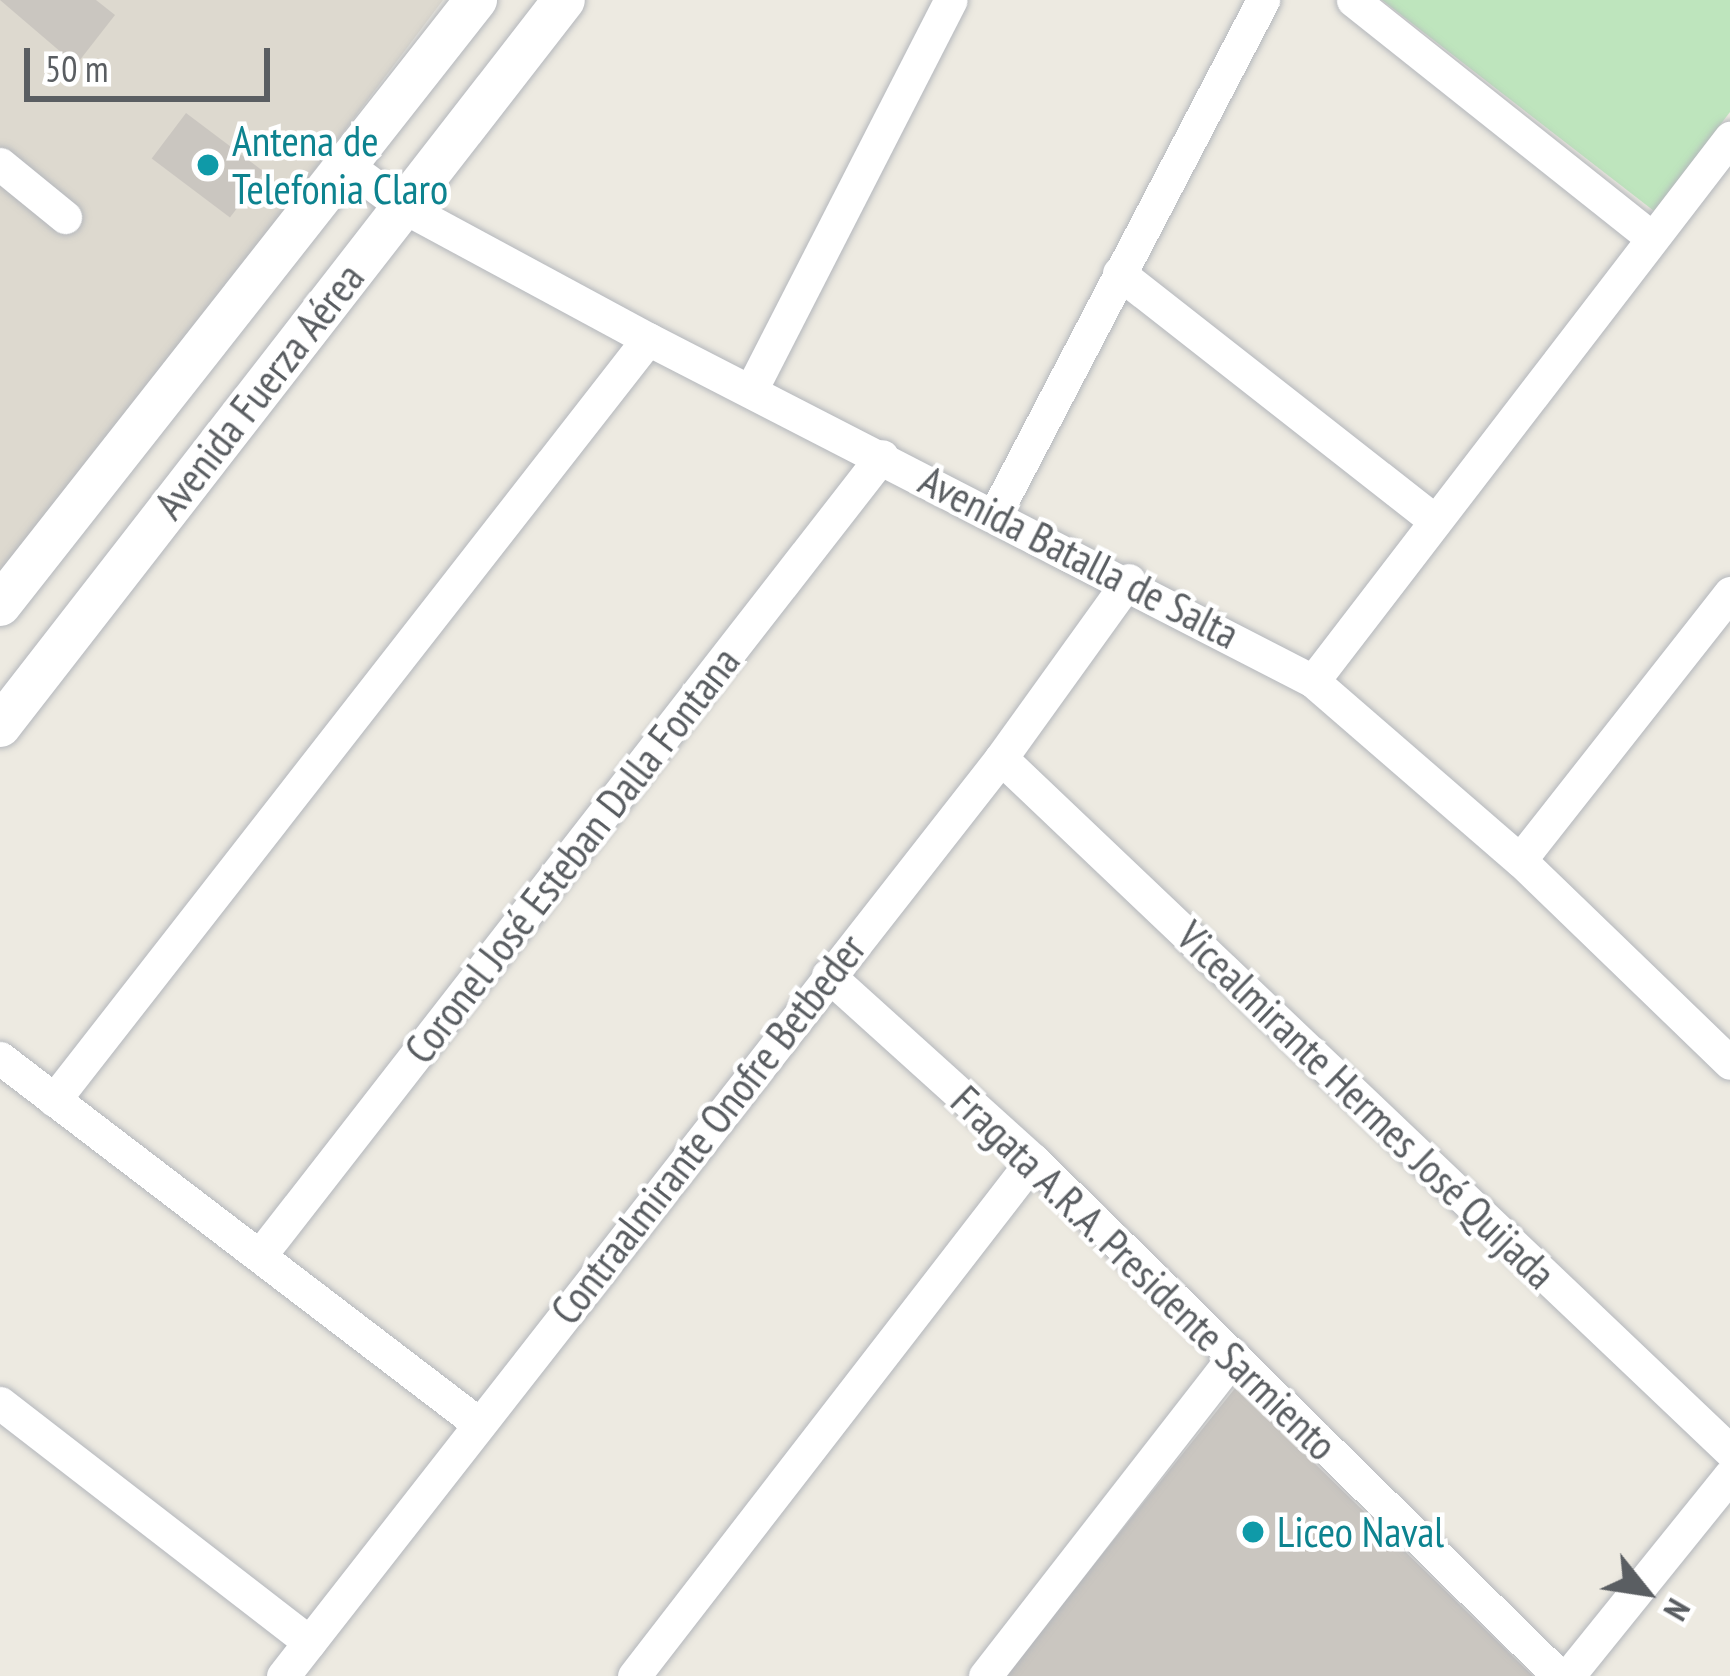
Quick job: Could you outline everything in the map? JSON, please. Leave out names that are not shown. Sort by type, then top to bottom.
[{"type":"street","points":[[0,605],[476,0]]},
{"type":"street","name":"Avenida Fuerza Aérea","points":[[0,726],[564,0]]},
{"type":"street","points":[[751,390],[951,0]]},
{"type":"street","points":[[995,514],[1263,0]]},
{"type":"street","points":[[1353,0],[1652,238]]},
{"type":"street","points":[[1313,680],[1730,138]]},
{"type":"street","points":[[0,164],[65,217]]},
{"type":"street","name":"Avenida Batalla de Salta","points":[[348,166],[402,206],[648,339],[1129,580],[1313,680],[1520,860],[1726,1051]]},
{"type":"street","points":[[1119,273],[1434,520]]},
{"type":"street","points":[[54,1100],[648,339]]},
{"type":"street","name":"Coronel José Esteban Dalla Fontana","points":[[261,1254],[882,457]]},
{"type":"street","name":"Contraalmirante Onofre Betbeder","points":[[283,1676],[1001,758],[1129,580]]},
{"type":"street","points":[[1520,860],[1730,593]]},
{"type":"street","name":"Vicealmirante Hermes José Quijada","points":[[1001,758],[1730,1451]]},
{"type":"street","name":"Fragata A.R.A. Presidente Sarmiento","points":[[828,975],[1033,1160],[1563,1676]]},
{"type":"street","points":[[0,1058],[478,1423]]},
{"type":"street","points":[[634,1676],[1033,1160]]},
{"type":"street","points":[[985,1676],[1233,1357]]},
{"type":"street","points":[[0,1403],[309,1642]]},
{"type":"street","points":[[1563,1676],[1730,1475]]},
{"type":"shaded area","points":[[0,0],[443,0],[0,587]]},
{"type":"green space","points":[[1382,0],[1730,0],[1730,112],[1654,211]]},
{"type":"building","points":[[0,0],[96,0],[115,15],[76,65]]},
{"type":"building","name":"Antena de Telefonia Claro","points":[[186,113],[264,172],[230,218],[152,159]]},
{"type":"building","name":"Liceo Naval","points":[[1236,1387],[1533,1676],[1005,1676]]},
{"type":"place","name":"Antena de Telefonia Claro","points":[[208,165]]},
{"type":"place","name":"Liceo Naval","points":[[1253,1532]]}]
